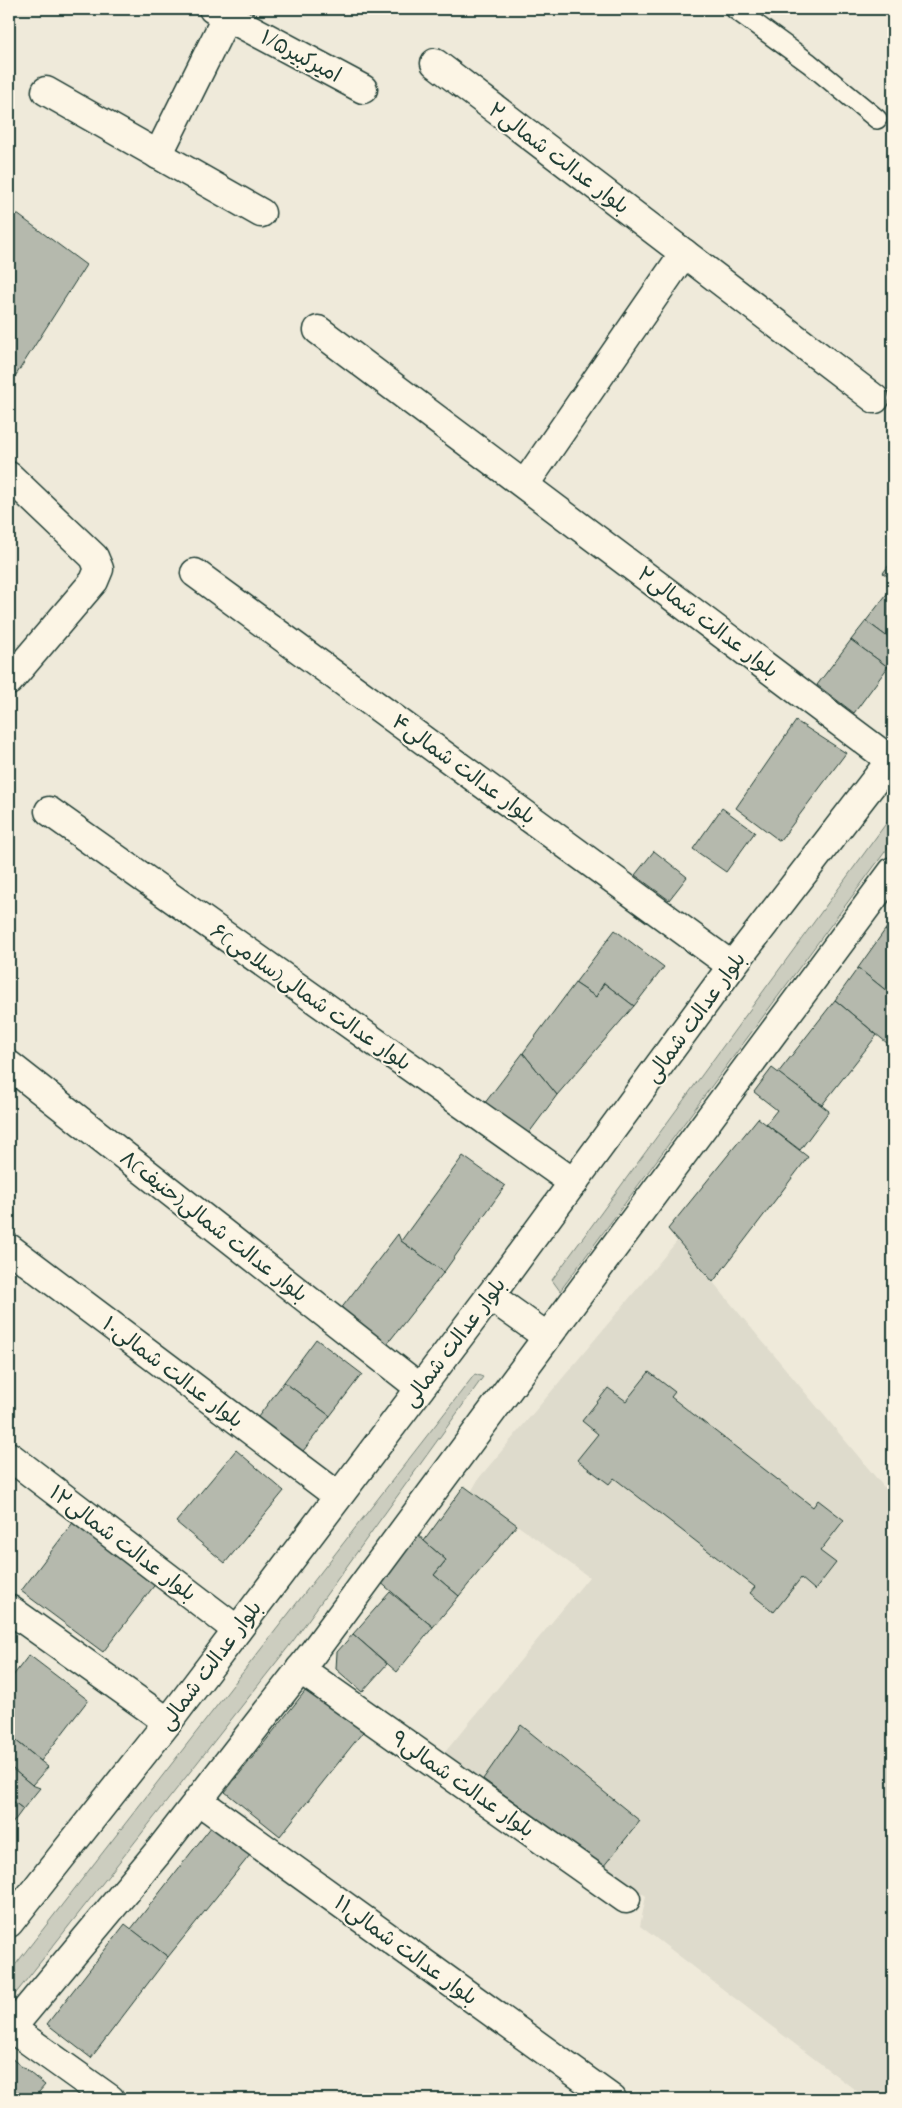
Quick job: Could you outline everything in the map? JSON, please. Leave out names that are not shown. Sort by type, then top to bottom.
[{"type":"street","name":"امیرکبیر۱/۵","points":[[220,12],[363,89]]},
{"type":"street","points":[[158,155],[220,12]]},
{"type":"street","name":"بلوار عدالت شمالی۲","points":[[435,63],[875,399]]},
{"type":"street","points":[[46,92],[261,213]]},
{"type":"street","points":[[525,484],[684,254]]},
{"type":"street","name":"بلوار عدالت شمالی۲","points":[[318,330],[892,759]]},
{"type":"street","points":[[9,476],[94,557],[99,568],[94,581],[9,681]]},
{"type":"street","name":"بلوار عدالت شمالی۴","points":[[195,573],[732,966]]},
{"type":"street","name":"بلوار عدالت شمالی","points":[[9,1923],[168,1722],[490,1296],[732,966],[892,759]]},
{"type":"street","name":"۶بلوار عدالت شمالی(سلامی)","points":[[49,811],[574,1183]]},
{"type":"street","points":[[110,2099],[10,2030],[199,1801],[300,1669],[893,870]]},
{"type":"street","name":"۸بلوار عدالت شمالی(حنیف)","points":[[9,1065],[420,1388]]},
{"type":"street","name":"بلوار عدالت شمالی۱۰","points":[[9,1248],[338,1496]]},
{"type":"street","points":[[490,1296],[546,1336]]},
{"type":"street","name":"بلوار عدالت شمالی۱۲","points":[[9,1456],[237,1630]]},
{"type":"street","points":[[9,1609],[168,1722]]},
{"type":"street","name":"بلوار عدالت شمالی۹","points":[[300,1669],[626,1899]]},
{"type":"street","name":"بلوار عدالت شمالی۱۱","points":[[199,1801],[612,2099]]},
{"type":"lane","points":[[735,9],[810,63],[877,119]]},
{"type":"shaded area","points":[[893,814],[893,841],[560,1291],[552,1280]]},
{"type":"shaded area","points":[[678,1240],[893,1498],[893,2099],[867,2099],[640,1926],[646,1896],[441,1757],[589,1577],[471,1492],[479,1478]]},
{"type":"shaded area","points":[[475,1374],[483,1377],[293,1641],[9,2002],[9,1973]]},
{"type":"building","points":[[9,208],[86,265],[9,386]]},
{"type":"building","points":[[893,560],[893,580],[883,573]]},
{"type":"building","points":[[893,586],[893,641],[866,621]]},
{"type":"building","points":[[866,621],[893,641],[893,660],[888,667],[851,640]]},
{"type":"building","points":[[851,640],[888,667],[854,713],[817,685]]},
{"type":"building","points":[[796,721],[846,753],[780,841],[736,808]]},
{"type":"building","points":[[722,808],[755,832],[726,872],[693,849]]},
{"type":"building","points":[[654,851],[687,877],[669,900],[635,875]]},
{"type":"building","points":[[893,919],[893,936],[885,930]]},
{"type":"building","points":[[615,930],[664,967],[634,1006],[604,983],[596,997],[575,983]]},
{"type":"building","points":[[885,930],[893,936],[893,996],[858,968]]},
{"type":"building","points":[[858,968],[893,996],[893,1048],[835,1000]]},
{"type":"building","points":[[575,983],[596,997],[604,983],[634,1006],[557,1095],[523,1053]]},
{"type":"building","points":[[835,1000],[877,1035],[822,1105],[778,1073]]},
{"type":"building","points":[[523,1053],[557,1095],[523,1141],[481,1108]]},
{"type":"building","points":[[772,1068],[829,1111],[800,1150],[766,1124],[777,1110],[754,1092]]},
{"type":"building","points":[[758,1118],[808,1157],[713,1282],[668,1229]]},
{"type":"building","points":[[463,1156],[505,1186],[444,1272],[401,1241]]},
{"type":"building","points":[[398,1234],[401,1241],[444,1272],[384,1348],[337,1314]]},
{"type":"building","points":[[316,1339],[362,1374],[330,1416],[284,1382]]},
{"type":"building","points":[[649,1372],[675,1392],[671,1397],[813,1507],[818,1500],[844,1520],[820,1551],[836,1563],[815,1590],[801,1578],[774,1612],[750,1593],[755,1587],[614,1478],[609,1484],[577,1460],[598,1434],[582,1421],[608,1388],[626,1401]]},
{"type":"building","points":[[284,1382],[330,1416],[300,1455],[255,1421]]},
{"type":"building","points":[[236,1450],[284,1491],[225,1563],[176,1522]]},
{"type":"building","points":[[464,1486],[517,1525],[459,1596],[434,1575],[446,1560],[424,1541]]},
{"type":"building","points":[[75,1520],[157,1582],[103,1652],[21,1591]]},
{"type":"building","points":[[418,1534],[446,1560],[434,1575],[459,1596],[433,1627],[379,1581]]},
{"type":"building","points":[[390,1592],[433,1627],[397,1672],[353,1634]]},
{"type":"building","points":[[353,1634],[387,1664],[362,1692],[336,1669],[337,1652]]},
{"type":"building","points":[[29,1655],[88,1700],[41,1761],[9,1735],[9,1681]]},
{"type":"building","points":[[310,1685],[366,1728],[280,1836],[225,1792]]},
{"type":"building","points":[[521,1725],[640,1821],[603,1867],[483,1779]]},
{"type":"building","points":[[9,1735],[48,1767],[32,1785],[9,1766]]},
{"type":"building","points":[[9,1766],[32,1785],[40,1788],[23,1809],[9,1798]]},
{"type":"building","points":[[9,1798],[23,1809],[9,1828]]},
{"type":"building","points":[[212,1826],[250,1855],[168,1957],[131,1929]]},
{"type":"building","points":[[125,1924],[168,1957],[91,2058],[47,2024]]},
{"type":"building","points":[[11,2058],[45,2085],[33,2099],[9,2099],[9,2061]]}]
